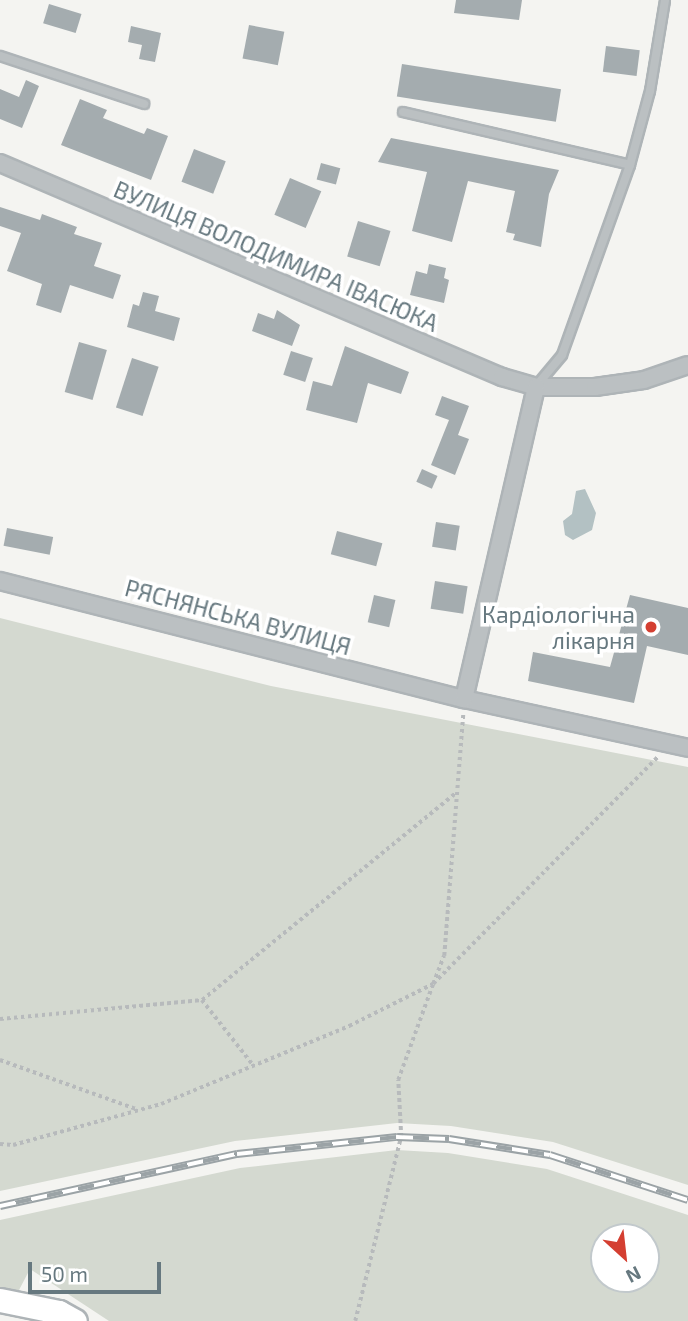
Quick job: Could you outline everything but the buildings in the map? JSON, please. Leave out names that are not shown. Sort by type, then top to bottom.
[{"type":"main road","points":[[0,1300],[59,1312],[75,1321]]},
{"type":"street","name":"ВУЛИЦЯ ВОЛОДИМИРА ІВАСЮКА","points":[[0,163],[502,377],[536,387],[595,387],[643,380],[688,365]]},
{"type":"street","points":[[464,699],[536,387]]},
{"type":"street","name":"РЯСНЯНСЬКА ВУЛИЦЯ","points":[[0,581],[464,699],[669,746],[688,748]]},
{"type":"lane","points":[[536,387],[562,355],[630,165],[650,91],[664,0]]},
{"type":"lane","points":[[0,56],[144,104]]},
{"type":"lane","points":[[403,112],[630,165]]},
{"type":"path","points":[[355,1321],[401,1137],[398,1080],[444,956],[464,699]]},
{"type":"path","points":[[0,1144],[13,1145],[138,1110],[254,1066],[433,984],[669,746]]},
{"type":"path","points":[[0,1019],[202,1000],[456,793]]},
{"type":"path","points":[[202,1000],[254,1066]]},
{"type":"path","points":[[0,1060],[138,1110]]},
{"type":"shaded area","points":[[585,489],[596,513],[592,530],[573,540],[565,535],[563,521],[572,514],[576,491]]},
{"type":"shaded area","points":[[0,618],[271,686],[688,767],[688,1185],[553,1142],[451,1126],[397,1123],[235,1141],[0,1191]]},
{"type":"shaded area","points":[[397,1150],[448,1153],[547,1169],[688,1215],[688,1321],[109,1321],[30,1269],[18,1292],[0,1293],[0,1220],[240,1168]]},
{"type":"railway","points":[[0,1206],[237,1154],[397,1137],[449,1139],[550,1155],[688,1200]]},
{"type":"place","name":"Кардіологічна лікарня","points":[[651,627]]}]
